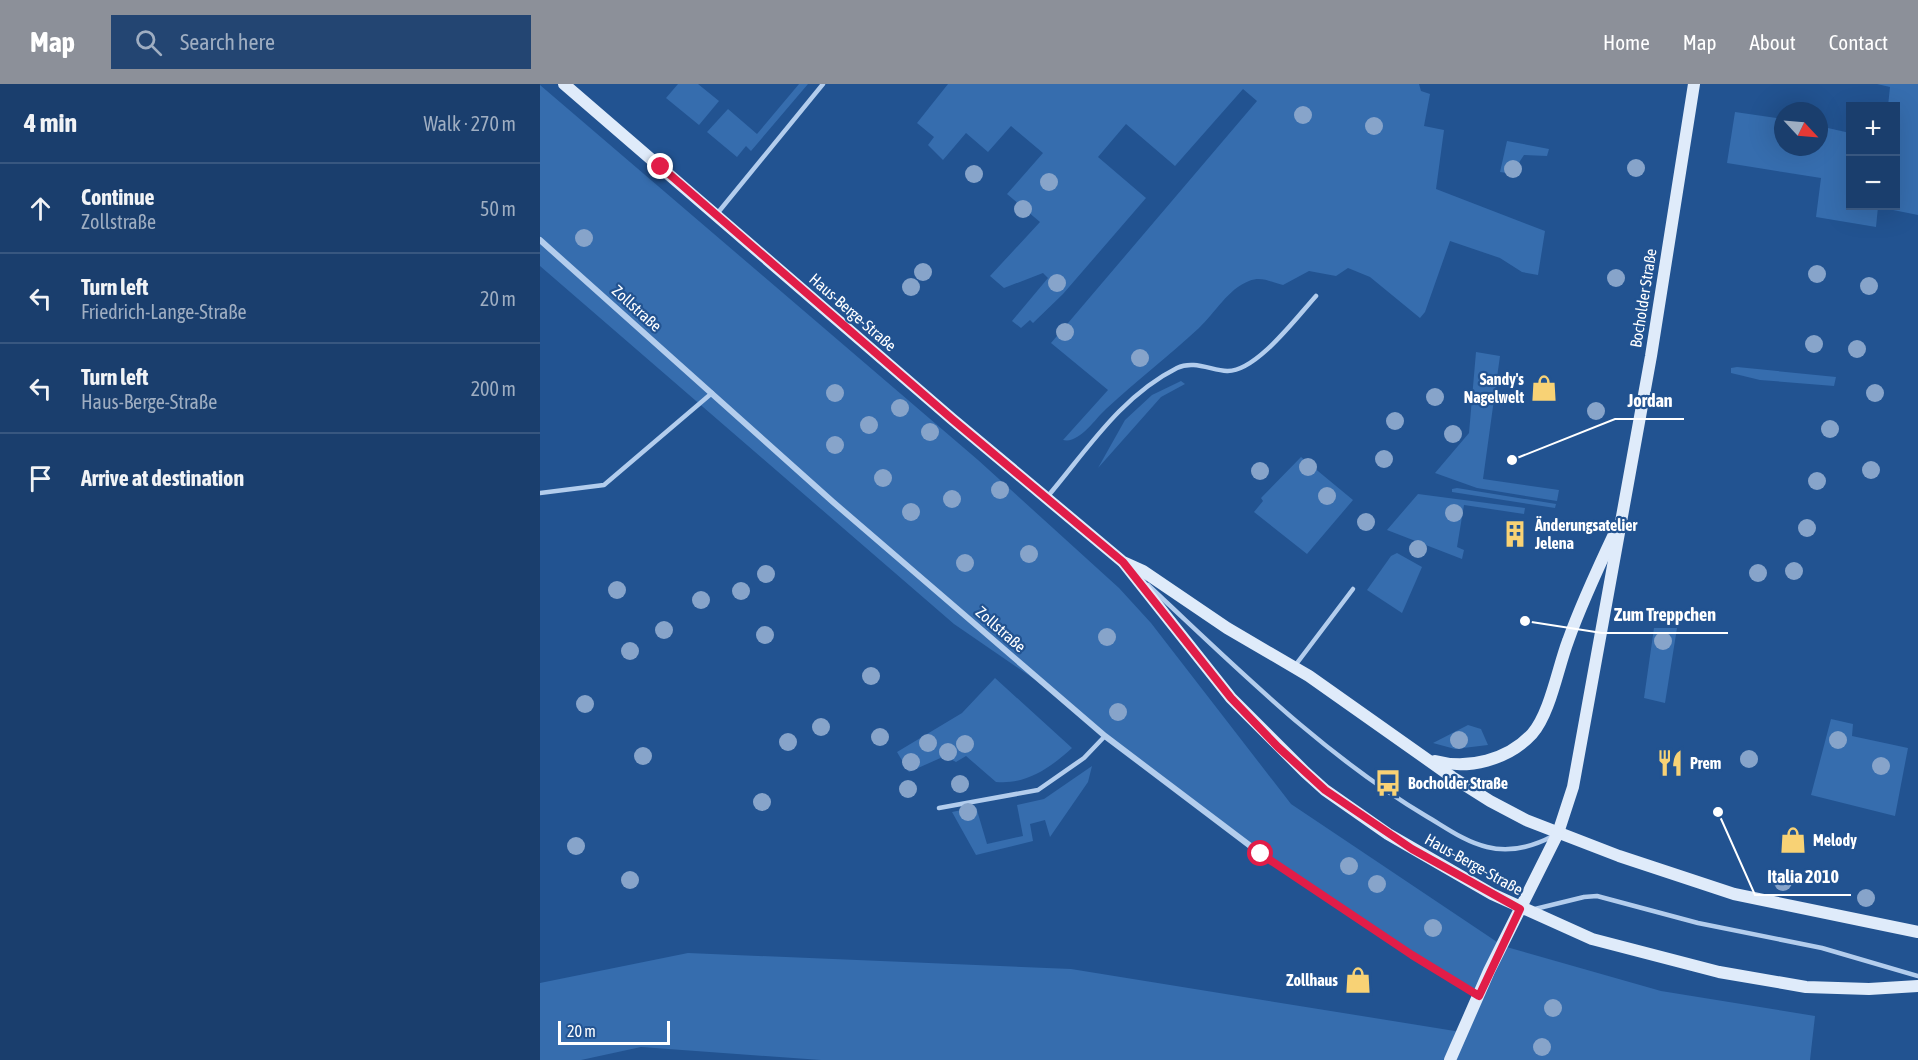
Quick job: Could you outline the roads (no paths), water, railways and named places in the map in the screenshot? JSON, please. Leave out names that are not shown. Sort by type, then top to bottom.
[{"type":"main road","name":"Haus-Berge-Straße","points":[[564,84],[1123,562],[1231,698],[1318,784],[1404,844],[1520,909],[1592,939],[1719,972],[1806,987],[1859,989],[1918,986]]},
{"type":"main road","name":"Bocholder Straße","points":[[1450,1060],[1558,833],[1573,787],[1651,356],[1694,84]]},
{"type":"main road","name":"Bocholder Straße","points":[[1423,756],[1452,765],[1474,764],[1506,753],[1532,734],[1540,719],[1580,610],[1622,517]]},
{"type":"main road","name":"Haus-Berge-Straße","points":[[1123,562],[1143,571],[1227,628],[1294,667],[1490,801],[1558,833],[1734,894],[1918,932]]},
{"type":"street","name":"Zollstraße","points":[[540,240],[842,510],[1105,736],[1261,854],[1412,955],[1479,996]]},
{"type":"lane","points":[[716,215],[823,84]]},
{"type":"lane","points":[[1046,498],[1123,406],[1178,368],[1196,365],[1227,370],[1246,367],[1316,296]]},
{"type":"lane","points":[[540,493],[604,485],[712,393]]},
{"type":"lane","points":[[1123,562],[1306,730],[1412,808],[1466,839],[1499,849],[1525,847],[1558,833]]},
{"type":"lane","points":[[1294,667],[1353,589]]},
{"type":"lane","points":[[939,808],[1038,790],[1084,758],[1105,736]]},
{"type":"lane","points":[[1520,909],[1546,908],[1590,896],[1605,898],[1698,923],[1822,948],[1918,976]]},
{"type":"place","name":"Sandy's Nagelwelt","points":[[1544,388]]},
{"type":"place","name":"Jordan","points":[[1512,460]]},
{"type":"place","name":"Änderungsatelier Jelena","points":[[1515,534]]},
{"type":"place","name":"Zum Treppchen","points":[[1525,621]]},
{"type":"place","name":"Prem","points":[[1670,763]]},
{"type":"place","name":"Bocholder Straße","points":[[1388,783]]},
{"type":"place","name":"Italia 2010","points":[[1718,812]]},
{"type":"place","name":"Melody","points":[[1793,840]]},
{"type":"place","name":"Zollhaus","points":[[1358,980]]}]
